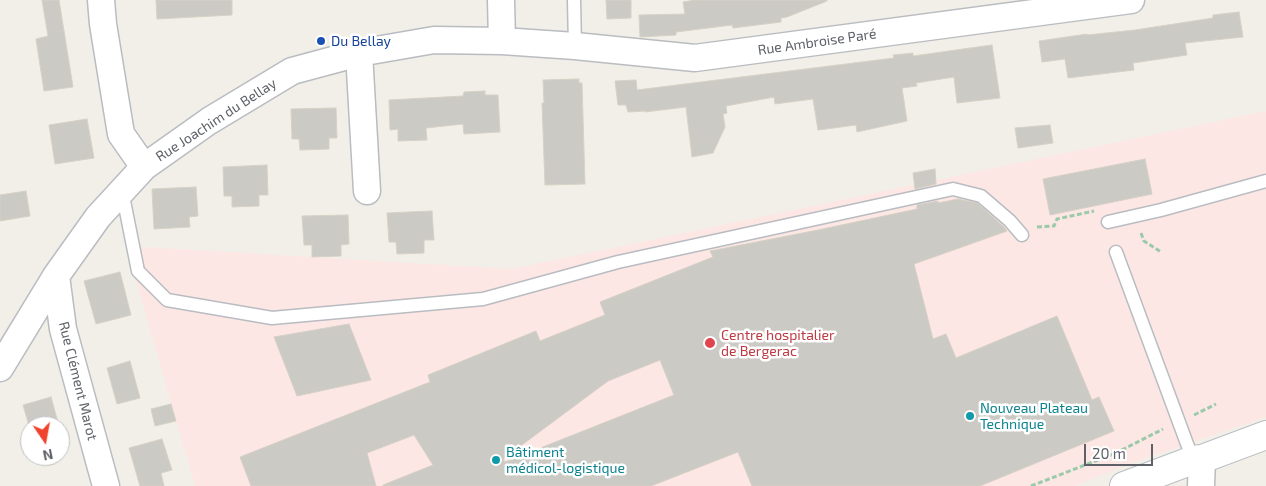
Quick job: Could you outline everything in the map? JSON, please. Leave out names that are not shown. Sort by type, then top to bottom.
[{"type":"main road","points":[[1124,486],[1266,435]]},
{"type":"street","points":[[101,0],[103,24],[122,134],[144,168]]},
{"type":"street","points":[[501,0],[502,41]]},
{"type":"street","name":"Rue Ambroise Paré","points":[[502,41],[696,58],[1131,0]]},
{"type":"street","name":"Rue Joachim du Bellay","points":[[0,368],[56,276],[98,217],[144,168],[209,121],[292,71],[359,53],[434,40],[502,41]]},
{"type":"street","points":[[359,53],[367,191]]},
{"type":"street","name":"Rue Clément Marot","points":[[56,276],[63,329],[106,486]]},
{"type":"street","points":[[1197,460],[1201,486]]},
{"type":"lane","points":[[574,0],[575,46]]},
{"type":"lane","points":[[1108,222],[1161,210],[1266,181]]},
{"type":"lane","points":[[122,191],[138,271],[167,300],[272,318],[483,299],[618,262],[953,189],[981,196],[1010,221],[1022,235]]},
{"type":"lane","points":[[1116,252],[1178,420],[1197,460]]},
{"type":"path","points":[[1031,486],[1116,453],[1178,420],[1216,404]]},
{"type":"shaded area","name":"Centre hospitalier de Bergerac","points":[[1266,111],[1266,417],[1132,463],[1074,486],[195,486],[126,246],[512,269]]},
{"type":"building","points":[[42,0],[59,0],[73,87],[44,91],[36,39],[48,36]]},
{"type":"building","points":[[156,0],[232,0],[232,15],[157,19]]},
{"type":"building","points":[[606,0],[631,0],[631,18],[607,19]]},
{"type":"building","points":[[695,0],[827,1],[781,18],[781,22],[733,28],[732,25],[676,32],[676,35],[640,37],[639,15],[685,14],[683,2]]},
{"type":"building","points":[[1239,12],[1243,37],[1185,43],[1187,55],[1133,63],[1134,70],[1068,78],[1065,59],[1042,62],[1039,41],[1135,30]]},
{"type":"building","points":[[992,45],[1000,98],[957,103],[954,77],[916,83],[917,86],[902,88],[907,121],[857,132],[856,125],[818,130],[813,99],[775,104],[774,97],[726,106],[727,113],[723,114],[725,127],[713,153],[692,157],[686,107],[628,112],[626,105],[618,105],[615,81],[636,80],[637,90],[894,58],[893,55],[913,53],[913,56]]},
{"type":"building","points":[[579,79],[579,83],[582,83],[585,184],[545,185],[543,80]]},
{"type":"building","points":[[485,91],[485,95],[498,95],[500,132],[464,134],[463,124],[426,128],[427,140],[398,141],[398,129],[390,130],[389,100],[463,96],[464,92]]},
{"type":"building","points":[[336,108],[337,138],[329,138],[329,149],[300,150],[299,139],[292,139],[291,109]]},
{"type":"building","points":[[87,119],[94,158],[55,164],[49,125]]},
{"type":"building","points":[[1050,125],[1053,143],[1018,148],[1015,128]]},
{"type":"building","points":[[1145,159],[1152,194],[1050,215],[1043,179]]},
{"type":"building","points":[[267,165],[268,195],[259,195],[259,206],[232,207],[232,196],[224,196],[223,167]]},
{"type":"building","points":[[935,169],[936,184],[915,189],[913,173]]},
{"type":"building","points":[[196,187],[198,216],[189,217],[190,227],[154,229],[152,189]]},
{"type":"building","points":[[26,191],[30,216],[0,221],[0,195]]},
{"type":"building","points":[[958,199],[977,203],[1007,231],[914,264],[933,339],[946,334],[956,358],[1057,316],[1092,400],[1099,397],[1114,431],[980,486],[752,486],[738,452],[651,486],[383,486],[433,465],[414,435],[367,453],[376,486],[251,486],[240,457],[430,382],[428,375],[536,331],[540,341],[605,315],[600,302],[713,257],[710,251],[917,209],[917,205],[938,201],[938,203]],"holes":[[[660,360],[674,395],[505,462],[503,459],[608,381]]]},
{"type":"building","points":[[432,211],[434,240],[424,240],[424,253],[397,254],[396,242],[389,242],[387,213]]},
{"type":"building","points":[[348,215],[349,244],[341,245],[341,256],[312,257],[312,245],[304,245],[302,216]]},
{"type":"building","points":[[120,272],[131,315],[96,324],[84,281]]},
{"type":"building","points":[[349,324],[371,380],[297,396],[274,337]]},
{"type":"building","points":[[130,361],[140,398],[117,404],[107,368]]},
{"type":"building","points":[[51,397],[56,416],[26,416],[23,405]]},
{"type":"building","points":[[171,404],[176,421],[155,426],[151,409]]},
{"type":"building","points":[[162,439],[172,470],[161,473],[164,486],[140,486],[129,448]]},
{"type":"place","name":"Du Bellay","points":[[321,41]]},
{"type":"place","name":"Centre hospitalier de Bergerac","points":[[710,343]]},
{"type":"place","name":"Nouveau Plateau Technique","points":[[970,416]]},
{"type":"place","name":"Bâtiment médicol-logistique","points":[[496,460]]}]
